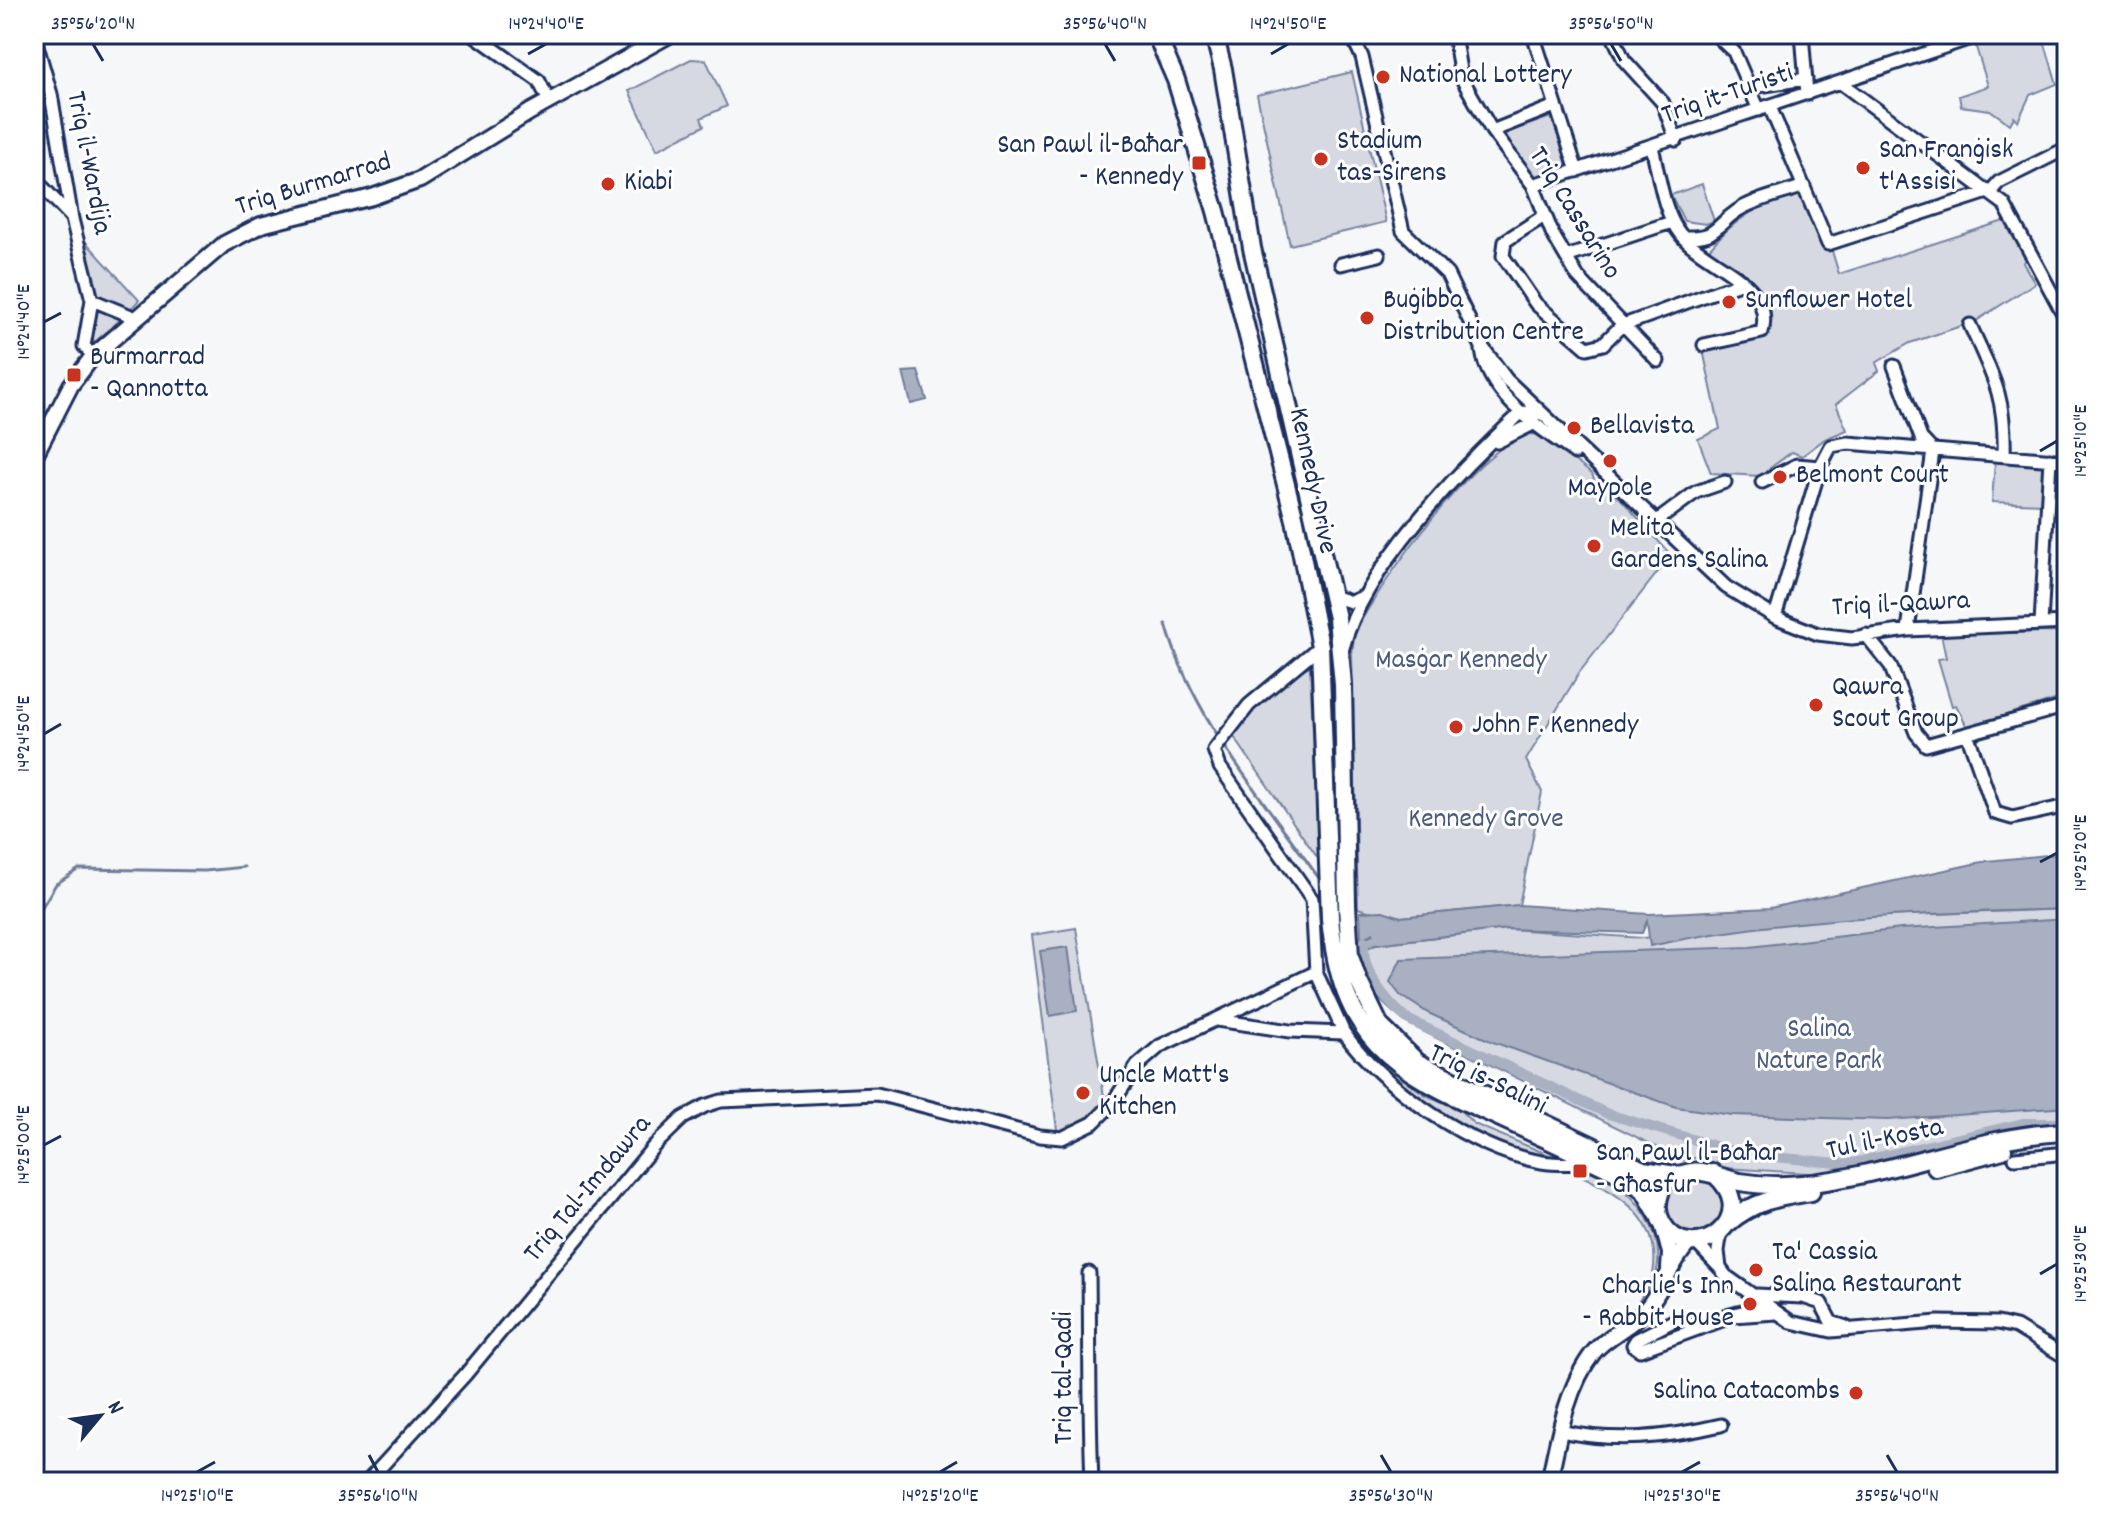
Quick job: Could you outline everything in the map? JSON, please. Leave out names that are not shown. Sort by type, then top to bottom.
[{"type":"highway","name":"Kennedy Drive","points":[[1156,34],[1183,101],[1277,436],[1320,646],[1342,955]]},
{"type":"highway","points":[[1164,34],[1183,101]]},
{"type":"highway","name":"Kennedy Drive","points":[[1214,34],[1252,248],[1332,596],[1342,652],[1342,955]]},
{"type":"highway","name":"Triq is-Salini","points":[[1342,955],[1344,992],[1356,1018],[1378,1047],[1412,1076],[1596,1162],[1644,1190],[1660,1220]]},
{"type":"highway","name":"Triq is-Salini","points":[[1342,955],[1380,1026],[1418,1063],[1643,1170],[1676,1175]]},
{"type":"highway","name":"Tul il-Kosta","points":[[1713,1173],[1741,1182],[1799,1184],[1903,1166],[2033,1133],[2067,1132]]},
{"type":"highway","name":"Tul il-Kosta","points":[[1724,1228],[1746,1208],[1768,1199],[1878,1181],[2034,1142],[2067,1140]]},
{"type":"highway","points":[[1689,1170],[1713,1173],[1726,1186],[1732,1200],[1724,1228],[1693,1243],[1679,1239],[1660,1220],[1659,1192],[1665,1182],[1676,1175],[1689,1170]]},
{"type":"main road","name":"Triq Burmarrad","points":[[34,457],[71,385],[93,356],[204,260],[242,233],[420,180],[549,101],[671,34]]},
{"type":"main road","points":[[1660,1220],[1670,1253],[1669,1273]]},
{"type":"main road","points":[[1549,1482],[1560,1431],[1580,1377],[1593,1353],[1643,1313],[1677,1255],[1693,1243]]},
{"type":"street","points":[[473,34],[539,81],[549,101]]},
{"type":"street","points":[[1351,34],[1362,57],[1397,218],[1403,231],[1447,274],[1481,345],[1533,416]]},
{"type":"street","name":"Triq Cassarino","points":[[1454,34],[1461,77],[1492,131],[1533,185],[1544,216],[1578,277],[1621,326],[1658,361]]},
{"type":"street","points":[[1533,34],[1577,171]]},
{"type":"street","points":[[1612,34],[1624,60],[1663,103],[1676,140]]},
{"type":"street","points":[[1715,34],[1734,52],[1804,186],[1828,244],[1991,191],[1999,182],[2067,148]]},
{"type":"street","points":[[1802,34],[1807,94]]},
{"type":"street","name":"Triq it-Turisti","points":[[1533,185],[1676,140],[1983,34]]},
{"type":"street","name":"Triq il-Wardija","points":[[34,35],[51,94],[72,219],[92,300],[84,346],[93,356]]},
{"type":"street","name":"Triq it-Turisti","points":[[1752,87],[1806,79]]},
{"type":"street","points":[[1841,83],[1991,191],[2004,204],[2067,321]]},
{"type":"street","points":[[1492,131],[1555,106]]},
{"type":"street","points":[[1652,147],[1672,222],[1682,237],[1754,290],[1765,320],[1762,332],[1704,345]]},
{"type":"street","points":[[34,178],[72,219]]},
{"type":"street","points":[[1682,237],[1702,237],[1721,229],[1738,211],[1804,186]]},
{"type":"street","points":[[1544,216],[1505,241],[1503,256],[1527,291],[1587,348],[1603,344],[1621,326],[1742,282]]},
{"type":"street","points":[[1566,257],[1672,222]]},
{"type":"street","points":[[1341,264],[1379,255]]},
{"type":"street","points":[[92,300],[136,318]]},
{"type":"street","points":[[1970,325],[2000,389],[2005,417],[2004,455]]},
{"type":"street","points":[[1481,345],[1483,361],[1494,382],[1533,416]]},
{"type":"street","points":[[1894,366],[1921,438],[1933,451]]},
{"type":"street","points":[[1342,652],[1360,598],[1470,460],[1533,416]]},
{"type":"street","name":"Triq il-Qawra","points":[[1533,416],[1603,472],[1726,587],[1775,617],[1818,634],[1866,635],[1908,630],[2067,623]]},
{"type":"street","points":[[1775,617],[1820,467],[1831,446],[1848,443],[2067,461]]},
{"type":"street","points":[[1908,630],[1933,451]]},
{"type":"street","points":[[2041,624],[2050,459]]},
{"type":"street","points":[[1762,482],[1797,465],[1820,467]]},
{"type":"street","points":[[1657,521],[1696,492],[1725,482]]},
{"type":"street","points":[[1332,596],[1351,602],[1360,598]]},
{"type":"street","points":[[1866,635],[1890,665],[1916,733],[1926,745],[1968,736],[2067,706]]},
{"type":"street","points":[[1320,646],[1249,705],[1214,750],[1220,767],[1312,899],[1316,972],[1344,1033],[1360,1056],[1411,1099],[1466,1133],[1541,1162],[1596,1162]]},
{"type":"street","points":[[1968,736],[1995,813],[2012,818],[2067,806]]},
{"type":"street","name":"Triq Tal-Imdawra","points":[[367,1482],[465,1375],[664,1135],[695,1111],[721,1101],[877,1094],[1040,1136],[1062,1138],[1102,1116],[1137,1066],[1160,1046],[1316,972]]},
{"type":"street","points":[[1215,1020],[1290,1031],[1344,1033]]},
{"type":"street","points":[[2015,1158],[2067,1153]]},
{"type":"street","points":[[1720,1268],[1718,1251],[1724,1228]]},
{"type":"street","points":[[1693,1243],[1726,1276],[1791,1322],[1831,1331],[1938,1322],[1998,1323],[2016,1327],[2067,1358]]},
{"type":"street","name":"Triq tal-Qadi","points":[[1089,1273],[1090,1364],[1087,1395],[1092,1482]]},
{"type":"street","points":[[1756,1295],[1803,1297],[1821,1303],[1831,1322],[1849,1328]]},
{"type":"street","points":[[1772,1309],[1693,1325],[1679,1318],[1636,1340],[1633,1345],[1640,1350],[1733,1316],[1772,1309]]},
{"type":"street","points":[[1560,1431],[1585,1436],[1666,1438],[1721,1425]]},
{"type":"green space","points":[[2004,34],[2042,34],[2057,84],[2030,95],[2018,121],[2014,117],[2010,124],[1990,110],[1961,106],[1959,96],[1988,86],[1975,44]]},
{"type":"green space","points":[[691,59],[706,60],[727,106],[701,118],[704,126],[657,150],[629,91]]},
{"type":"green space","name":"Stadium tas-Sirens","points":[[1352,72],[1386,222],[1290,245],[1257,95]]},
{"type":"green space","points":[[1551,117],[1570,169],[1539,178],[1523,171],[1499,135]]},
{"type":"green space","points":[[1702,184],[1714,221],[1706,224],[1684,221],[1671,195]]},
{"type":"green space","points":[[1802,191],[1821,245],[1832,251],[1839,274],[2007,220],[2026,254],[2023,263],[2035,283],[1976,321],[1910,343],[1876,363],[1879,371],[1836,404],[1847,430],[1825,439],[1802,456],[1792,452],[1759,476],[1711,473],[1698,439],[1720,429],[1703,350],[1729,347],[1766,336],[1769,320],[1768,307],[1755,284],[1708,250],[1750,213]]},
{"type":"green space","points":[[84,240],[139,300],[130,310],[96,294]]},
{"type":"green space","points":[[97,306],[122,318],[95,342],[89,336]]},
{"type":"green space","name":"Masġar Kennedy","points":[[1532,434],[1542,436],[1592,474],[1595,482],[1621,499],[1671,555],[1579,673],[1526,760],[1542,792],[1519,905],[1401,917],[1358,908],[1352,653],[1355,632],[1408,550],[1459,487],[1510,443]]},
{"type":"green space","points":[[1995,461],[2040,462],[2045,469],[2043,504],[1992,502]]},
{"type":"green space","points":[[2058,632],[2058,699],[1967,727],[1956,705],[1952,706],[1938,659],[1946,658],[1941,634]]},
{"type":"green space","name":"Masġar Kennedy","points":[[1310,666],[1319,860],[1232,734],[1266,694]]},
{"type":"green space","name":"Salina Nature Park","points":[[2067,909],[2067,1130],[1824,1174],[1724,1168],[1700,1157],[1675,1162],[1675,1156],[1408,1024],[1389,1009],[1369,985],[1362,951],[1375,944],[1507,929],[1643,938],[1855,917]]},
{"type":"green space","points":[[1076,928],[1106,1108],[1070,1132],[1057,1130],[1032,935]]},
{"type":"green space","points":[[1359,1038],[1399,1076],[1426,1095],[1459,1109],[1474,1124],[1559,1159],[1502,1145],[1447,1119],[1374,1065],[1354,1044]]},
{"type":"green space","points":[[1563,1167],[1589,1171],[1612,1181],[1632,1197],[1647,1217],[1656,1239],[1658,1263],[1652,1286],[1636,1308],[1653,1274],[1654,1253],[1650,1234],[1641,1219],[1615,1194]]},
{"type":"green space","points":[[1695,1177],[1715,1186],[1724,1206],[1715,1226],[1695,1235],[1675,1226],[1666,1206],[1675,1186]]},
{"type":"water","points":[[918,371],[927,400],[911,404],[903,372]]},
{"type":"water","points":[[2067,853],[2067,909],[1805,922],[1650,946],[1647,921],[1642,933],[1507,929],[1375,944],[1362,951],[1361,940],[1374,933],[1361,939],[1360,912],[1383,911],[1401,917],[1519,905],[1649,914],[1770,908],[1987,861]]},
{"type":"water","name":"Salina Nature Park","points":[[2067,919],[2067,1107],[1888,1120],[1732,1115],[1676,1107],[1493,1042],[1428,1013],[1400,995],[1390,982],[1401,959],[1750,947],[1901,929]]},
{"type":"water","points":[[1068,947],[1077,1011],[1050,1016],[1040,951]]},
{"type":"waterway","points":[[1166,624],[1178,659],[1211,725],[1318,877]]},
{"type":"waterway","points":[[34,920],[56,884],[79,869],[205,871],[244,867]]},
{"type":"waterway","points":[[1365,941],[1364,951],[1370,973],[1383,994],[1407,1019],[1608,1114],[1742,1154],[1848,1164],[2023,1123],[2067,1123]]},
{"type":"place","name":"National Lottery","points":[[1383,77]]},
{"type":"place","name":"Stadium tas-Sirens","points":[[1321,159]]},
{"type":"place","name":"San Pawl il-Baħar - Kennedy","points":[[1199,163]]},
{"type":"place","name":"San Franġisk t'Assisi","points":[[1863,168]]},
{"type":"place","name":"Kiabi","points":[[608,184]]},
{"type":"place","name":"Sunflower Hotel","points":[[1729,302]]},
{"type":"place","name":"Buġibba Distribution Centre","points":[[1367,318]]},
{"type":"place","name":"Burmarrad - Qannotta","points":[[74,375]]},
{"type":"place","name":"Bellavista","points":[[1574,428]]},
{"type":"place","name":"Maypole","points":[[1610,461]]},
{"type":"place","name":"Belmont Court","points":[[1780,477]]},
{"type":"place","name":"Melita Gardens Salina","points":[[1594,546]]},
{"type":"place","name":"Qawra Scout Group","points":[[1816,705]]},
{"type":"place","name":"John F. Kennedy","points":[[1456,727]]},
{"type":"place","name":"Uncle Matt's Kitchen","points":[[1083,1093]]},
{"type":"place","name":"San Pawl il-Baħar - Għasfur","points":[[1580,1171]]},
{"type":"place","name":"Ta' Cassia Salina Restaurant","points":[[1756,1270]]},
{"type":"place","name":"Charlie's Inn - Rabbit House","points":[[1750,1304]]},
{"type":"place","name":"Salina Catacombs","points":[[1856,1393]]},
{"type":"park label","name":"Kennedy Grove","points":[[1486,821]]}]
